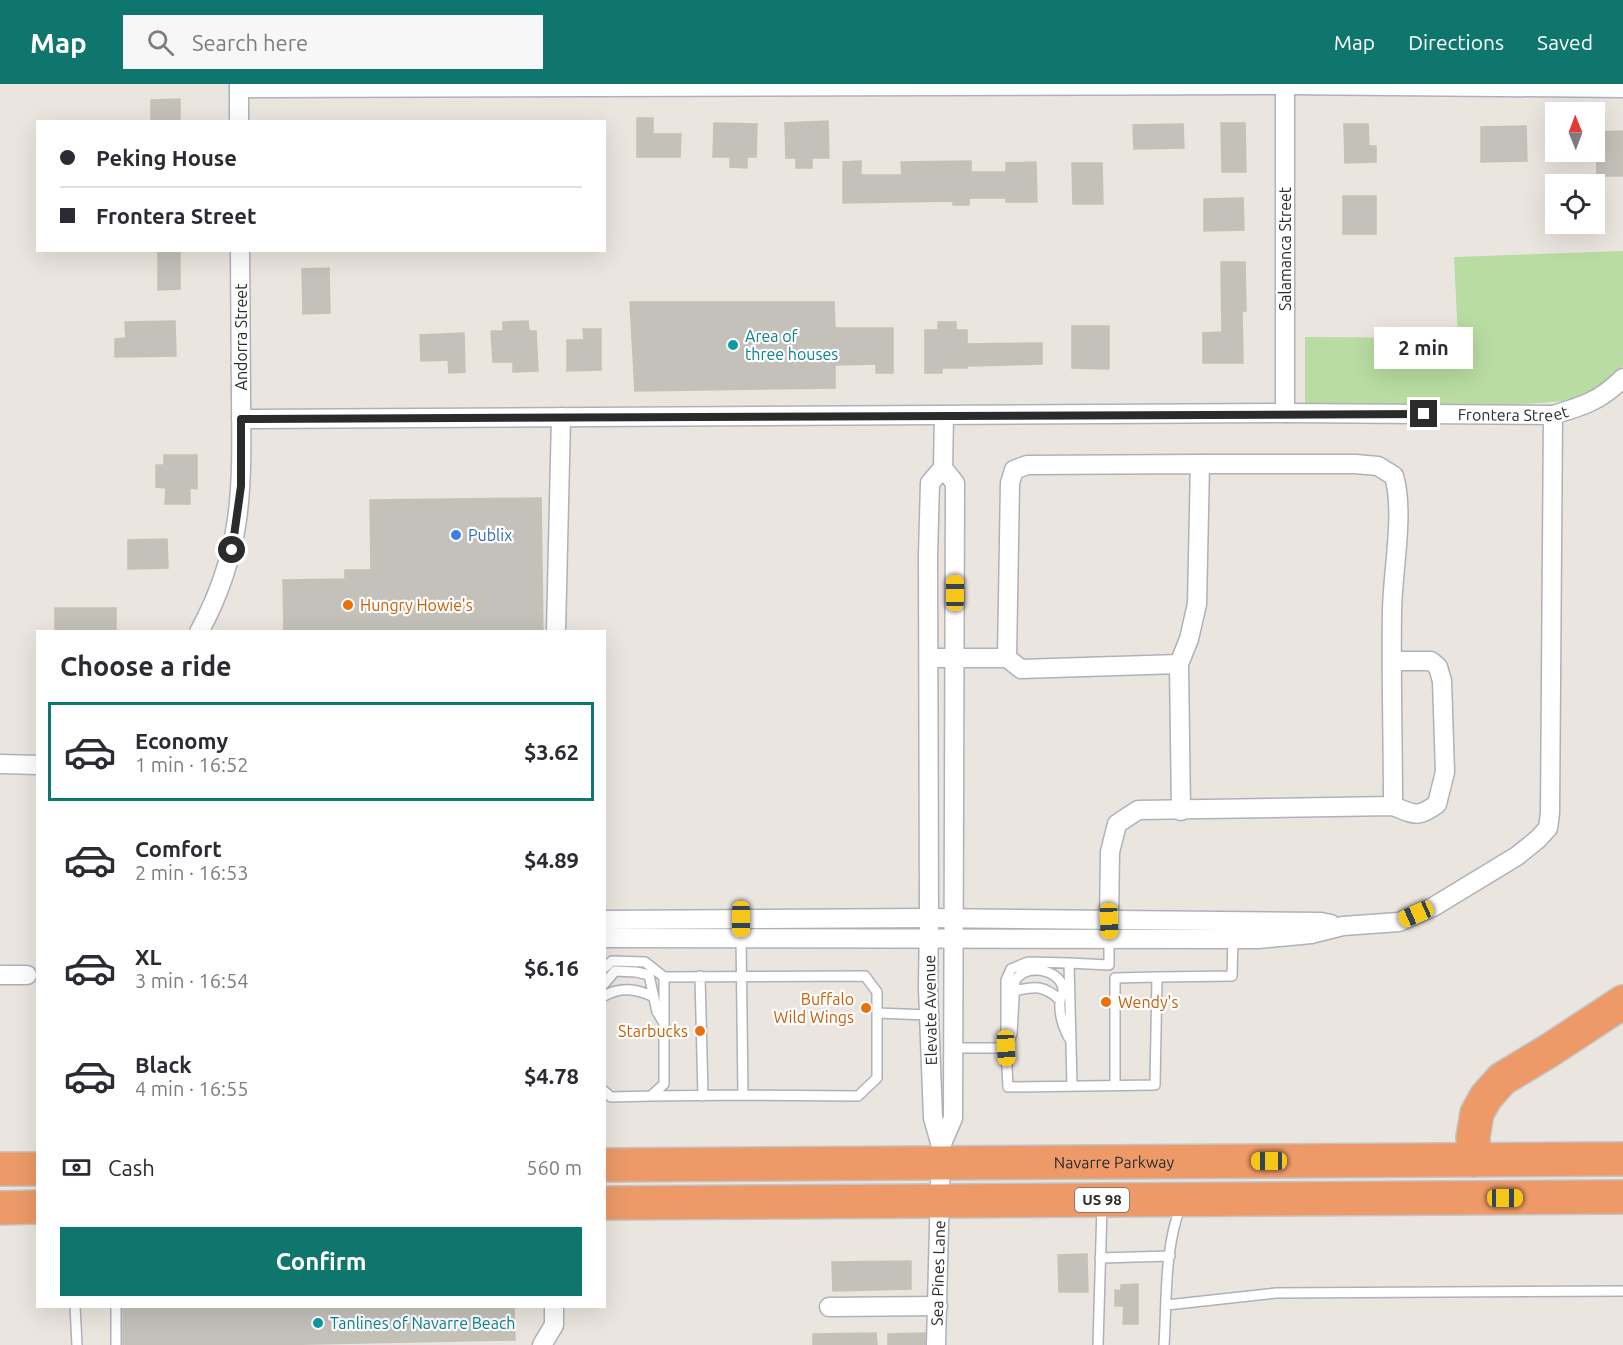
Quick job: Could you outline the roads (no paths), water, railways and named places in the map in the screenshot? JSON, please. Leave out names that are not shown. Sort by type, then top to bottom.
[{"type":"highway","points":[[1474,1160],[1473,1137],[1477,1113],[1486,1097],[1502,1079],[1623,1002]]},
{"type":"highway","name":"Navarre Parkway","points":[[612,1168],[941,1154],[1402,1160],[1623,1159]]},
{"type":"highway","points":[[1102,1200],[1124,1184],[1139,1181],[1329,1178],[1402,1160]]},
{"type":"highway","points":[[0,1169],[36,1169]]},
{"type":"highway","name":"US 98","points":[[606,1203],[1623,1197]]},
{"type":"highway","points":[[0,1208],[36,1207]]},
{"type":"street","points":[[239,120],[239,86],[1285,85],[1623,88]]},
{"type":"street","name":"Salamanca Street","points":[[1285,85],[1285,413]]},
{"type":"street","name":"Andorra Street","points":[[200,630],[215,603],[236,535],[241,486],[240,252]]},
{"type":"street","name":"Frontera Street","points":[[241,419],[1285,413],[1553,415],[1593,403],[1612,390],[1623,378]]},
{"type":"street","points":[[940,1201],[941,1154],[953,1118],[954,1048],[955,483],[944,468],[944,415]]},
{"type":"street","points":[[606,920],[741,919],[929,910],[954,920],[1109,921],[1233,930],[1282,938],[1343,926],[1399,922],[1433,907],[1517,856],[1548,828],[1550,813],[1553,415]]},
{"type":"street","points":[[556,630],[561,417]]},
{"type":"street","points":[[1181,811],[1179,664],[1189,639],[1197,604],[1200,567],[1200,464]]},
{"type":"street","points":[[1007,658],[1010,483],[1014,470],[1027,465],[1355,464],[1378,466],[1394,476],[1397,486],[1398,532],[1392,612],[1394,806]]},
{"type":"street","name":"Elevate Avenue","points":[[941,1154],[933,1118],[928,1015],[929,658],[930,483],[944,468]]},
{"type":"street","points":[[929,658],[1007,658],[1021,669],[1179,664]]},
{"type":"street","points":[[1109,921],[1110,852],[1117,824],[1138,810],[1394,806],[1416,815],[1425,813],[1437,804],[1445,772],[1442,681],[1438,668],[1431,660],[1392,661]]},
{"type":"street","points":[[0,765],[36,765]]},
{"type":"street","points":[[606,938],[1109,939],[1233,930]]},
{"type":"street","points":[[0,975],[27,975]]},
{"type":"street","name":"Sea Pines Lane","points":[[936,1345],[940,1201]]},
{"type":"street","points":[[830,1307],[938,1306]]},
{"type":"street","points":[[547,1344],[554,1325],[554,1308]]},
{"type":"lane","points":[[741,919],[743,1095]]},
{"type":"lane","points":[[1109,921],[1109,965],[1115,978],[1115,1086]]},
{"type":"lane","points":[[1115,978],[1232,975],[1233,930]]},
{"type":"lane","points":[[606,966],[612,961],[645,962],[664,977],[865,976],[877,992],[878,1013],[877,1078],[858,1096],[611,1097],[606,1093]]},
{"type":"lane","points":[[1109,965],[1028,962],[1011,969],[1006,980],[1008,1087],[1155,1085],[1157,977]]},
{"type":"lane","points":[[1069,963],[1072,1086]]},
{"type":"lane","points":[[1006,1048],[1012,1034],[1015,980],[1020,974],[1029,970],[1043,970],[1054,975],[1061,983],[1063,1026],[1071,1041]]},
{"type":"lane","points":[[606,982],[615,971],[649,975],[657,1012],[664,1023]]},
{"type":"lane","points":[[700,976],[703,1096]]},
{"type":"lane","points":[[651,1096],[664,1084],[664,977]]},
{"type":"lane","points":[[1014,991],[1041,987],[1060,1000]]},
{"type":"lane","points":[[606,995],[614,991],[638,989],[654,997]]},
{"type":"lane","points":[[878,1013],[928,1015]]},
{"type":"lane","points":[[954,1048],[1006,1048]]},
{"type":"lane","points":[[1098,1345],[1102,1200]]},
{"type":"lane","points":[[1164,1345],[1170,1256],[1175,1222],[1184,1200]]},
{"type":"lane","points":[[1100,1258],[1170,1256]]},
{"type":"lane","points":[[1167,1305],[1276,1293],[1623,1291]]},
{"type":"lane","points":[[75,1308],[77,1345]]},
{"type":"lane","points":[[116,1308],[116,1345]]},
{"type":"place","name":"Area of three houses","points":[[733,345]]},
{"type":"place","name":"Publix","points":[[456,535]]},
{"type":"place","name":"Hungry Howie's","points":[[348,605]]},
{"type":"place","name":"Wendy's","points":[[1106,1002]]},
{"type":"place","name":"Buffalo Wild Wings","points":[[866,1008]]},
{"type":"place","name":"Starbucks","points":[[700,1031]]},
{"type":"place","name":"Tanlines of Navarre Beach","points":[[318,1323]]}]
